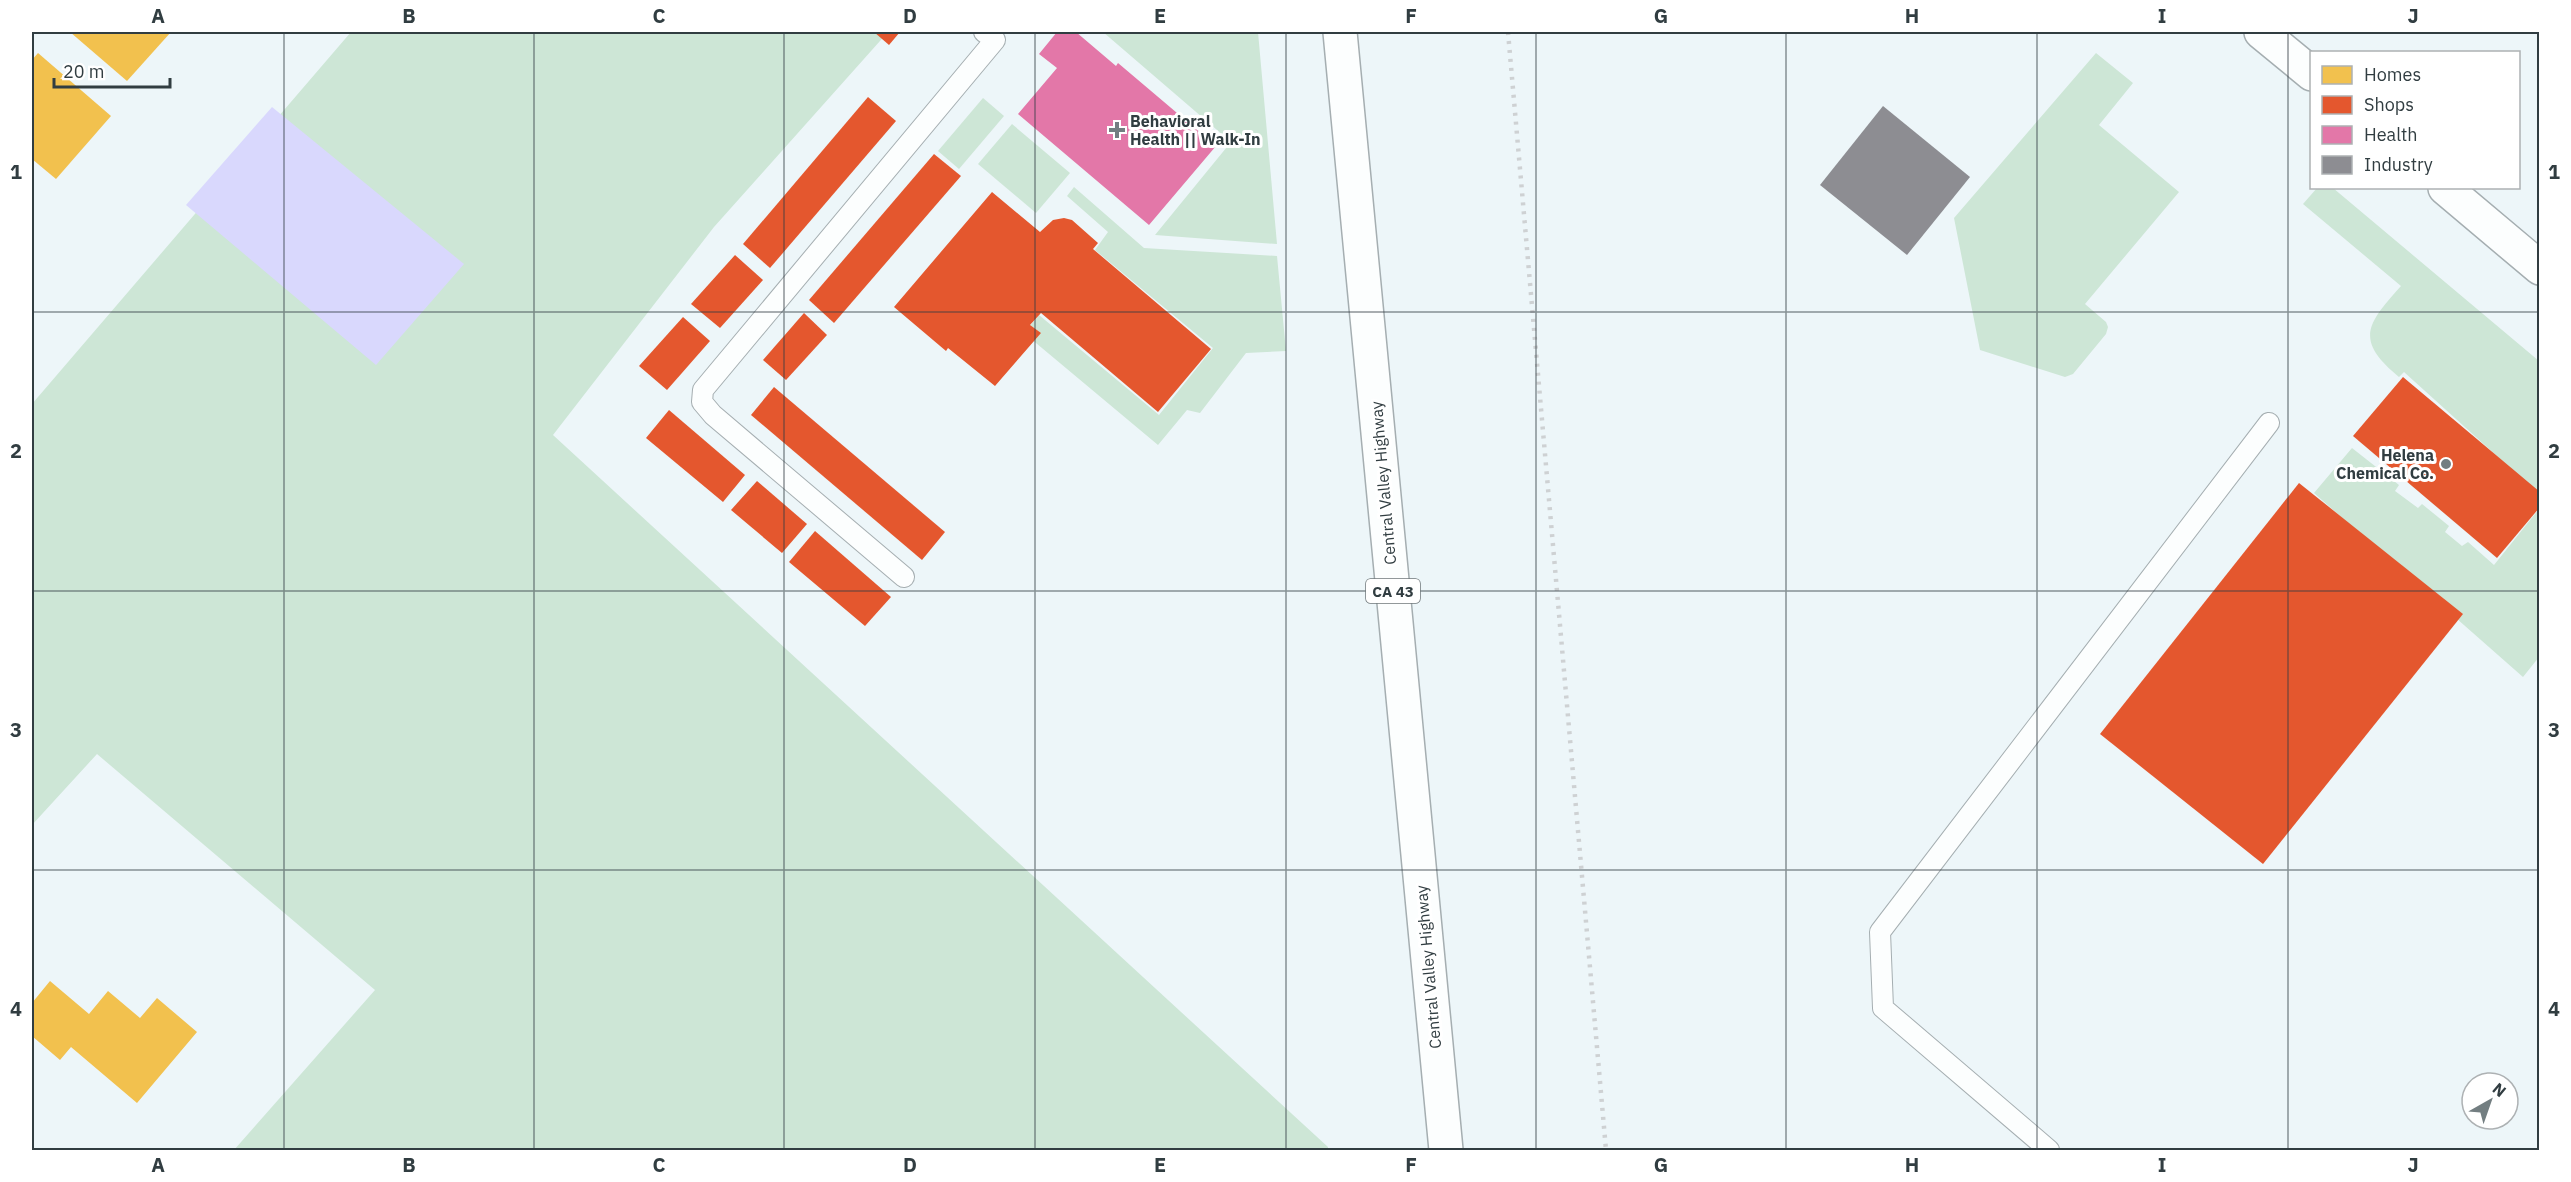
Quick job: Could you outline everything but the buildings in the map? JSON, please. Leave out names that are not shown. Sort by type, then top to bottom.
[{"type":"main road","name":"Central Valley Highway","points":[[1340,32],[1446,1150]]},
{"type":"main road","points":[[2261,32],[2310,72]]},
{"type":"main road","points":[[2446,189],[2540,268]]},
{"type":"lane","points":[[904,577],[713,415],[702,402],[703,390],[994,34]]},
{"type":"lane","points":[[2049,1150],[1883,1008],[1880,932],[2269,423]]},
{"type":"green space","points":[[351,32],[888,32],[714,227],[553,435],[1328,1147],[1328,1150],[234,1150],[375,990],[97,754],[32,825],[32,404]]},
{"type":"green space","points":[[1103,32],[1258,32],[1277,244],[1155,235],[1231,142]]},
{"type":"green space","points":[[2096,53],[2133,83],[2099,125],[2179,192],[2085,304],[2106,322],[2108,327],[2106,334],[2073,374],[2065,377],[1980,350],[1954,218]]},
{"type":"green space","points":[[983,98],[1004,116],[959,169],[938,151]]},
{"type":"green space","points":[[1012,124],[1070,173],[1036,213],[978,164]]},
{"type":"green space","points":[[1074,187],[1144,248],[1277,256],[1286,351],[1246,353],[1200,413],[1187,410],[1158,445],[1024,333],[1039,315],[1159,415],[1213,348],[1095,250],[1108,232],[1067,196]]},
{"type":"green space","points":[[2316,189],[2334,189],[2539,361],[2539,494],[2404,372],[2399,377],[2376,353],[2370,332],[2380,311],[2401,286],[2303,204]]},
{"type":"green space","points":[[2352,448],[2399,485],[2395,491],[2418,508],[2422,504],[2449,526],[2445,532],[2462,546],[2468,542],[2494,565],[2539,509],[2539,657],[2523,677],[2314,493]]},
{"type":"water","points":[[272,107],[464,264],[376,365],[186,205]]},
{"type":"railway","points":[[1508,32],[1606,1150]]},
{"type":"place","name":"Behavioral Health || Walk-In","points":[[1117,130]]},
{"type":"place","name":"Helena Chemical Co.","points":[[2446,464]]}]
